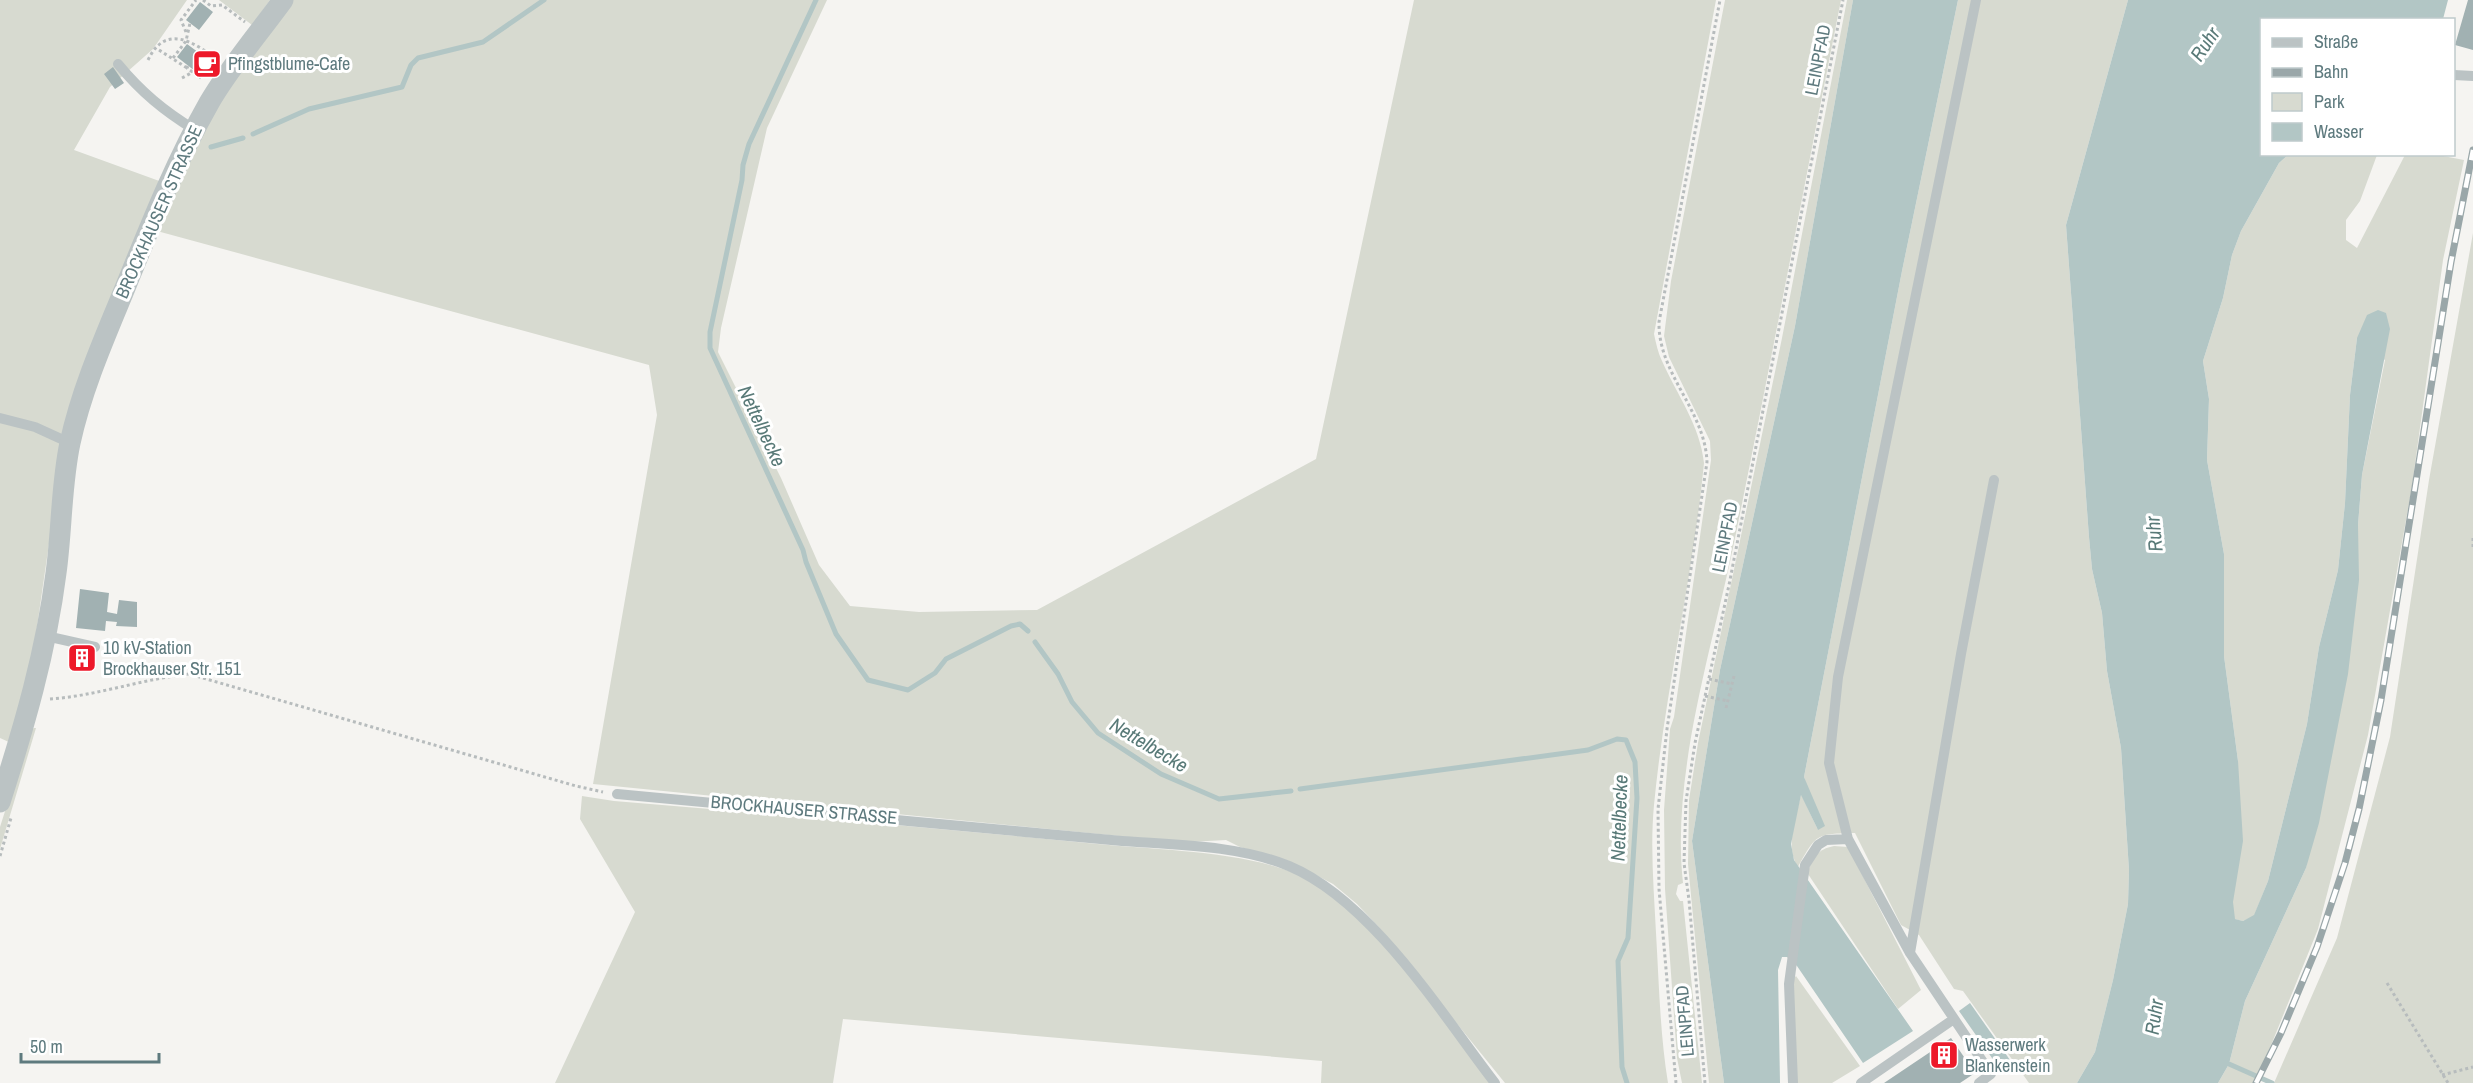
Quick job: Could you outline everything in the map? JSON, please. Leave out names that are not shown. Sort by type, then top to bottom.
[{"type":"street","name":"BROCKHAUSER STRASSE","points":[[0,802],[8,747],[39,700],[70,442],[106,336],[138,256],[195,130],[210,102],[283,0]]},
{"type":"lane","points":[[1976,0],[1838,677],[1829,763],[1848,839],[1910,953],[1991,1074],[1979,1083]]},
{"type":"lane","points":[[118,64],[150,100],[195,130]]},
{"type":"lane","points":[[0,418],[35,427],[70,442]]},
{"type":"lane","points":[[1910,953],[1960,654],[1994,480]]},
{"type":"lane","points":[[46,636],[95,647]]},
{"type":"lane","name":"BROCKHAUSER STRASSE","points":[[617,794],[1204,847],[1255,856],[1288,866],[1332,890],[1373,928],[1416,979],[1494,1083]]},
{"type":"lane","points":[[1793,1083],[1790,975],[1805,865],[1818,845],[1826,840],[1848,839]]},
{"type":"lane","points":[[1863,1081],[1954,1019]]},
{"type":"path","points":[[173,58],[186,41],[181,20],[196,0]]},
{"type":"path","points":[[203,0],[211,6],[222,5],[260,32]]},
{"type":"path","points":[[1677,1083],[1659,889],[1658,809],[1665,739],[1707,462],[1702,432],[1660,346],[1659,322],[1720,0]]},
{"type":"path","name":"LEINPFAD","points":[[1705,1083],[1684,863],[1686,801],[1708,679],[1784,309],[1843,0]]},
{"type":"path","points":[[186,34],[190,23]]},
{"type":"path","points":[[148,60],[153,49],[173,39],[194,42],[232,70]]},
{"type":"path","points":[[159,50],[187,68]]},
{"type":"path","points":[[182,78],[193,72]]},
{"type":"path","points":[[2473,538],[2473,549]]},
{"type":"path","points":[[39,700],[67,698],[142,681],[189,674],[576,786],[617,794]]},
{"type":"path","points":[[1726,708],[1734,676]]},
{"type":"path","points":[[1708,679],[1732,684]]},
{"type":"path","points":[[1705,696],[1728,701]]},
{"type":"path","points":[[2387,984],[2442,1074],[2445,1083]]},
{"type":"path","points":[[2442,1074],[2473,1067]]},
{"type":"green space","points":[[0,0],[187,0],[153,49],[110,87],[74,150],[162,182],[67,419],[29,682],[11,743],[0,738]]},
{"type":"green space","points":[[219,0],[270,0],[252,25]]},
{"type":"green space","points":[[289,0],[827,0],[767,128],[721,328],[718,352],[781,478],[819,565],[850,606],[919,612],[1037,610],[1316,459],[1414,0],[1716,0],[1654,334],[1661,358],[1693,423],[1704,463],[1693,549],[1659,762],[1652,837],[1659,990],[1668,1083],[1505,1083],[1377,925],[1357,904],[1333,884],[1289,861],[1240,847],[1226,840],[1189,842],[1159,840],[593,784],[657,415],[649,365],[157,231],[209,119]]},
{"type":"green space","points":[[1725,0],[1841,0],[1748,475],[1688,756],[1681,842],[1683,883],[1678,885],[1676,894],[1680,901],[1683,901],[1702,1083],[1682,1083],[1677,1058],[1665,889],[1664,810],[1670,729],[1674,717],[1711,460],[1710,441],[1669,357],[1664,336],[1671,281]]},
{"type":"green space","points":[[1847,0],[1853,0],[1795,326],[1720,670],[1692,841],[1724,1083],[1709,1083],[1688,864],[1689,800],[1698,743],[1782,338]]},
{"type":"green space","points":[[1958,0],[2128,0],[2066,225],[2092,569],[2102,613],[2107,671],[2121,748],[2129,870],[2128,904],[2113,980],[2095,1052],[2077,1083],[2029,1083],[1963,991],[1954,989],[1919,935],[1901,925],[1855,833],[1832,834],[1819,838],[1809,847],[1798,867],[1792,850],[1793,831],[1801,794],[1818,830],[1804,777],[1902,271]]},
{"type":"green space","points":[[2287,156],[2377,156],[2360,201],[2346,220],[2346,240],[2357,248],[2404,156],[2443,156],[2464,160],[2443,260],[2412,486],[2368,735],[2318,929],[2261,1070],[2253,1083],[2218,1083],[2229,1064],[2245,1001],[2306,868],[2358,525],[2362,475],[2385,360],[2357,338],[2350,395],[2345,503],[2338,570],[2319,647],[2307,724],[2268,881],[2254,916],[2243,921],[2234,919],[2232,913],[2238,761],[2224,656],[2224,554],[2207,460],[2209,399],[2203,361],[2223,298],[2232,255],[2241,231],[2279,163]]},
{"type":"green space","points":[[2473,233],[2473,1083],[2274,1083],[2337,938],[2390,737],[2429,480]]},
{"type":"green space","points":[[36,728],[0,849],[0,827],[31,730]]},
{"type":"green space","points":[[582,796],[614,801],[1206,853],[1235,857],[1287,870],[1308,880],[1334,898],[1384,945],[1490,1083],[1321,1083],[1322,1061],[843,1019],[833,1083],[555,1083],[635,912],[580,819]]},
{"type":"green space","points":[[1834,846],[1848,847],[1921,990],[1898,1009],[1808,874],[1816,855]]},
{"type":"green space","points":[[1796,976],[1860,1066],[1832,1083],[1795,1083],[1792,981]]},
{"type":"water","points":[[1853,0],[1958,0],[1902,271],[1804,777],[1825,826],[1818,830],[1801,795],[1791,844],[1794,860],[1913,1031],[1863,1063],[1797,966],[1787,957],[1782,957],[1778,970],[1780,1083],[1724,1083],[1692,841],[1720,670],[1795,326]]},
{"type":"water","name":"Ruhr","points":[[2128,0],[2448,0],[2443,18],[2260,18],[2260,156],[2287,156],[2279,163],[2241,231],[2232,255],[2223,298],[2203,361],[2209,399],[2207,460],[2224,554],[2224,656],[2238,761],[2243,841],[2233,902],[2235,919],[2243,921],[2254,915],[2268,881],[2307,724],[2319,647],[2338,570],[2345,503],[2350,395],[2357,338],[2367,315],[2378,310],[2386,313],[2390,329],[2362,475],[2358,525],[2359,580],[2348,674],[2319,823],[2306,868],[2245,1001],[2229,1064],[2218,1083],[2077,1083],[2095,1052],[2113,980],[2128,904],[2129,870],[2121,748],[2107,671],[2102,613],[2092,569],[2066,225]]},
{"type":"water","points":[[1970,1003],[2010,1060],[1999,1068],[1959,1011]]},
{"type":"building","points":[[2468,0],[2473,0],[2473,50],[2455,45]]},
{"type":"building","points":[[200,2],[213,12],[199,30],[186,20]]},
{"type":"building","points":[[187,44],[214,64],[204,78],[177,57]]},
{"type":"building","points":[[113,67],[124,83],[115,89],[104,74]]},
{"type":"building","points":[[80,589],[109,593],[107,612],[117,614],[119,600],[137,602],[137,627],[116,626],[117,622],[106,621],[105,631],[76,628]]},
{"type":"building","name":"10 kV-Station Brockhauser Str. 151","points":[[77,650],[91,654],[88,667],[73,663]]},
{"type":"building","name":"Wasserwerk Blankenstein","points":[[1951,1038],[1975,1073],[1960,1083],[1884,1083]]},
{"type":"waterway","points":[[253,134],[309,109],[402,87],[411,65],[418,58],[483,42],[544,0]]},
{"type":"waterway","name":"Nettelbecke","points":[[816,0],[749,144],[710,332],[710,348],[803,550],[836,634],[868,680],[908,690],[935,673],[946,659],[1011,626],[1020,624],[1028,631]]},
{"type":"waterway","points":[[211,147],[243,138]]},
{"type":"waterway","name":"Nettelbecke","points":[[1035,642],[1058,674],[1072,702],[1098,733],[1161,774],[1219,799],[1291,791]]},
{"type":"waterway","name":"Nettelbecke","points":[[1300,789],[1588,750],[1617,739],[1626,740],[1635,762],[1637,798],[1628,938],[1618,961],[1622,1067],[1627,1083]]},
{"type":"waterway","points":[[2229,1064],[2272,1083]]},
{"type":"railway","points":[[2256,1083],[2281,1033],[2317,947],[2345,863],[2359,809],[2381,700],[2451,262],[2473,150]]},
{"type":"place","name":"Pfingstblume-Cafe","points":[[207,64]]},
{"type":"place","name":"10 kV-Station Brockhauser Str. 151","points":[[82,658]]},
{"type":"place","name":"Wasserwerk Blankenstein","points":[[1944,1055]]}]
